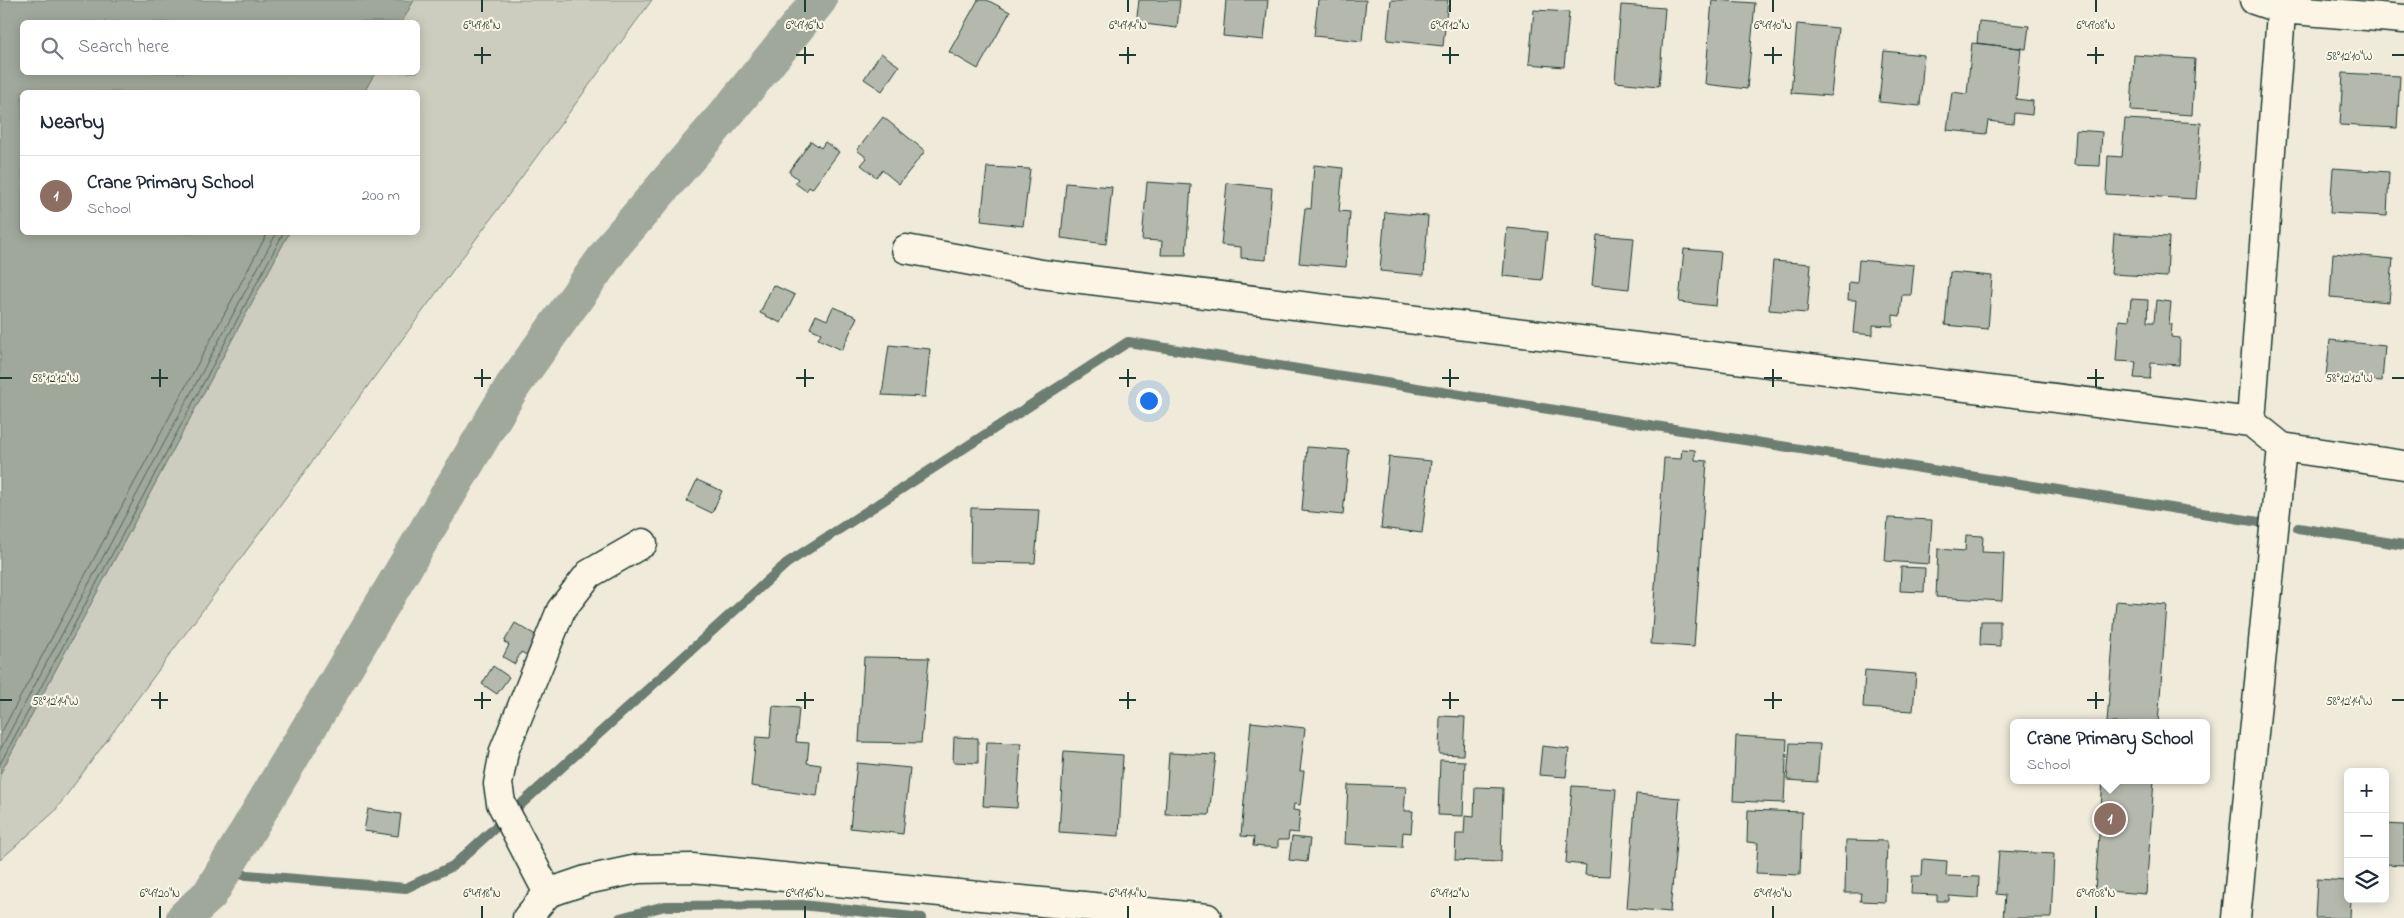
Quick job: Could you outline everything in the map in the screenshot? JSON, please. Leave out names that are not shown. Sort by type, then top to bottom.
[{"type":"street","points":[[2254,0],[2404,19]]},
{"type":"street","points":[[2251,422],[2281,4]]},
{"type":"street","points":[[906,249],[1041,274],[2251,422],[2282,447],[2404,465]]},
{"type":"street","points":[[2236,918],[2282,447]]},
{"type":"street","points":[[548,892],[501,803],[498,784],[504,751],[561,610],[589,574],[643,543]]},
{"type":"street","points":[[527,918],[548,892],[586,880],[638,869],[692,868],[1207,918]]},
{"type":"shaded area","points":[[414,0],[652,0],[54,812],[0,860],[0,774],[288,235],[420,235],[420,90],[365,90],[374,75],[420,75],[420,20],[403,20]]},
{"type":"water","points":[[0,0],[414,0],[403,20],[20,20],[20,75],[374,75],[365,90],[20,90],[20,235],[288,235],[0,774]]},
{"type":"building","points":[[978,0],[987,0],[1010,12],[978,69],[949,52]]},
{"type":"building","points":[[1139,0],[1180,0],[1177,28],[1136,23]]},
{"type":"building","points":[[1226,0],[1268,0],[1264,40],[1223,36]]},
{"type":"building","points":[[1318,0],[1366,0],[1362,41],[1314,36]]},
{"type":"building","points":[[1391,0],[1448,0],[1443,46],[1387,40]]},
{"type":"building","points":[[1712,0],[1755,3],[1747,89],[1705,84]]},
{"type":"building","points":[[1621,5],[1665,8],[1659,86],[1615,82]]},
{"type":"building","points":[[1534,10],[1569,12],[1564,67],[1529,64]]},
{"type":"building","points":[[1979,21],[2029,26],[2026,49],[1977,43]]},
{"type":"building","points":[[1797,24],[1838,28],[1831,96],[1791,93]]},
{"type":"building","points":[[1972,43],[2021,48],[2016,99],[2033,101],[2032,115],[2014,113],[2013,124],[1988,121],[1986,134],[1947,130],[1952,92],[1967,94]]},
{"type":"building","points":[[1884,51],[1924,55],[1920,106],[1879,102]]},
{"type":"building","points":[[881,53],[899,66],[882,91],[864,79]]},
{"type":"building","points":[[2134,55],[2195,59],[2192,115],[2131,111]]},
{"type":"building","points":[[2343,73],[2400,76],[2397,128],[2340,125]]},
{"type":"building","points":[[883,117],[925,151],[899,184],[882,170],[876,177],[861,165],[867,158],[857,150]]},
{"type":"building","points":[[2125,119],[2201,123],[2196,199],[2106,194],[2108,156],[2122,157]]},
{"type":"building","points":[[2076,130],[2102,132],[2100,166],[2074,165]]},
{"type":"building","points":[[811,141],[821,148],[825,142],[839,152],[812,189],[809,187],[806,191],[795,183],[798,179],[789,172]]},
{"type":"building","points":[[1314,165],[1343,168],[1339,211],[1350,212],[1346,267],[1299,263],[1305,208],[1311,209]]},
{"type":"building","points":[[987,167],[1030,169],[1023,226],[981,221]]},
{"type":"building","points":[[2333,168],[2389,172],[2387,216],[2330,213]]},
{"type":"building","points":[[1147,182],[1191,185],[1186,255],[1161,255],[1162,241],[1142,240]]},
{"type":"building","points":[[1066,183],[1112,187],[1106,244],[1061,238]]},
{"type":"building","points":[[1227,183],[1272,188],[1266,260],[1241,258],[1241,247],[1221,245]]},
{"type":"building","points":[[1385,212],[1428,216],[1424,275],[1380,271]]},
{"type":"building","points":[[1507,228],[1547,232],[1542,280],[1503,276]]},
{"type":"building","points":[[2114,234],[2169,237],[2167,277],[2111,274]]},
{"type":"building","points":[[1597,235],[1634,238],[1629,289],[1592,285]]},
{"type":"building","points":[[1684,249],[1721,252],[1716,306],[1679,302]]},
{"type":"building","points":[[2333,253],[2393,259],[2389,302],[2330,297]]},
{"type":"building","points":[[1859,260],[1914,265],[1911,295],[1902,295],[1900,316],[1893,315],[1893,326],[1873,325],[1873,335],[1853,333],[1856,300],[1848,300],[1849,282],[1857,283]]},
{"type":"building","points":[[1773,261],[1811,264],[1807,313],[1769,310]]},
{"type":"building","points":[[1950,272],[1992,276],[1988,329],[1945,325]]},
{"type":"building","points":[[773,285],[795,295],[781,323],[760,313]]},
{"type":"building","points":[[2131,299],[2148,300],[2147,322],[2154,322],[2156,300],[2171,302],[2169,324],[2172,324],[2171,337],[2180,338],[2179,365],[2151,363],[2150,379],[2134,378],[2136,362],[2116,361],[2119,320],[2129,321]]},
{"type":"building","points":[[833,307],[857,317],[842,350],[818,339],[821,333],[810,328],[816,315],[827,320]]},
{"type":"building","points":[[2330,340],[2385,346],[2382,381],[2326,376]]},
{"type":"building","points":[[889,345],[930,349],[925,397],[882,395]]},
{"type":"building","points":[[1307,447],[1349,450],[1343,515],[1302,511]]},
{"type":"building","points":[[1682,449],[1695,450],[1695,460],[1707,461],[1694,647],[1651,644],[1664,458],[1681,459]]},
{"type":"building","points":[[1389,457],[1431,461],[1422,533],[1381,528]]},
{"type":"building","points":[[697,480],[722,491],[712,513],[687,501]]},
{"type":"building","points":[[971,508],[1039,510],[1035,563],[970,562]]},
{"type":"building","points":[[1888,518],[1932,520],[1929,564],[1885,561]]},
{"type":"building","points":[[1966,535],[1983,536],[1982,552],[2004,553],[2002,601],[1936,597],[1938,549],[1965,551]]},
{"type":"building","points":[[1901,567],[1925,568],[1924,592],[1900,591]]},
{"type":"building","points":[[2116,601],[2167,605],[2158,719],[2107,719]]},
{"type":"building","points":[[1981,621],[2000,621],[2000,646],[1980,645]]},
{"type":"building","points":[[515,623],[539,637],[528,656],[521,652],[515,664],[503,657],[509,645],[504,642]]},
{"type":"building","points":[[864,657],[929,658],[921,743],[859,742]]},
{"type":"building","points":[[493,666],[509,677],[497,694],[482,684]]},
{"type":"building","points":[[1865,670],[1916,674],[1913,711],[1863,708]]},
{"type":"building","points":[[773,706],[799,708],[796,742],[809,743],[807,763],[821,765],[817,796],[751,786],[756,737],[770,738]]},
{"type":"building","points":[[1440,716],[1465,717],[1463,755],[1439,754]]},
{"type":"building","points":[[1251,722],[1305,728],[1300,771],[1304,771],[1300,805],[1294,804],[1293,810],[1300,811],[1298,833],[1289,832],[1288,840],[1278,840],[1278,848],[1253,846],[1254,837],[1241,836]]},
{"type":"building","points":[[1736,736],[1787,739],[1784,803],[1733,801]]},
{"type":"building","points":[[954,737],[978,738],[978,763],[953,762]]},
{"type":"building","points":[[987,742],[1021,743],[1017,808],[983,806]]},
{"type":"building","points":[[1790,743],[1820,744],[1817,782],[1787,780]]},
{"type":"building","points":[[1542,746],[1569,749],[1566,777],[1539,775]]},
{"type":"building","points":[[1064,751],[1123,755],[1119,836],[1059,832]]},
{"type":"building","points":[[1169,753],[1216,755],[1209,815],[1165,814]]},
{"type":"building","points":[[1440,760],[1465,761],[1463,816],[1438,815]]},
{"type":"building","points":[[857,763],[910,768],[903,834],[850,828]]},
{"type":"building","points":[[2103,784],[2154,784],[2146,894],[2095,890]]},
{"type":"building","points":[[1348,785],[1406,787],[1404,811],[1413,811],[1411,833],[1403,832],[1402,847],[1345,844]]},
{"type":"building","points":[[1572,786],[1616,789],[1610,876],[1585,875],[1586,865],[1566,863]]},
{"type":"building","points":[[1475,787],[1503,788],[1501,862],[1455,860],[1456,834],[1464,834],[1465,816],[1474,817]]},
{"type":"building","points":[[1636,794],[1680,798],[1670,912],[1627,908]]},
{"type":"building","points":[[368,809],[401,814],[398,836],[364,831]]},
{"type":"building","points":[[1748,810],[1802,812],[1800,875],[1756,873],[1758,843],[1747,842]]},
{"type":"building","points":[[2389,824],[2404,825],[2404,865],[2389,864]]},
{"type":"building","points":[[1292,837],[1310,839],[1307,862],[1289,860]]},
{"type":"building","points":[[1846,840],[1887,841],[1885,902],[1860,901],[1861,893],[1845,893]]},
{"type":"building","points":[[1999,851],[2054,854],[2051,918],[2003,918],[2005,895],[1996,894]]},
{"type":"building","points":[[1923,859],[1947,861],[1946,876],[1979,877],[1978,898],[1949,896],[1949,901],[1937,901],[1937,895],[1911,894],[1912,876],[1922,876]]},
{"type":"building","points":[[2317,879],[2344,881],[2344,903],[2351,903],[2350,918],[2315,918]]},
{"type":"waterway","points":[[184,918],[210,894],[512,387],[616,242],[731,108],[819,0]]},
{"type":"waterway","points":[[223,873],[406,888],[453,866],[787,563],[1128,342],[2259,522]]},
{"type":"waterway","points":[[2298,528],[2404,545]]},
{"type":"waterway","points":[[620,918],[665,906],[802,905],[922,918]]},
{"type":"place","name":"Crane Primary School","points":[[2110,819]]}]
